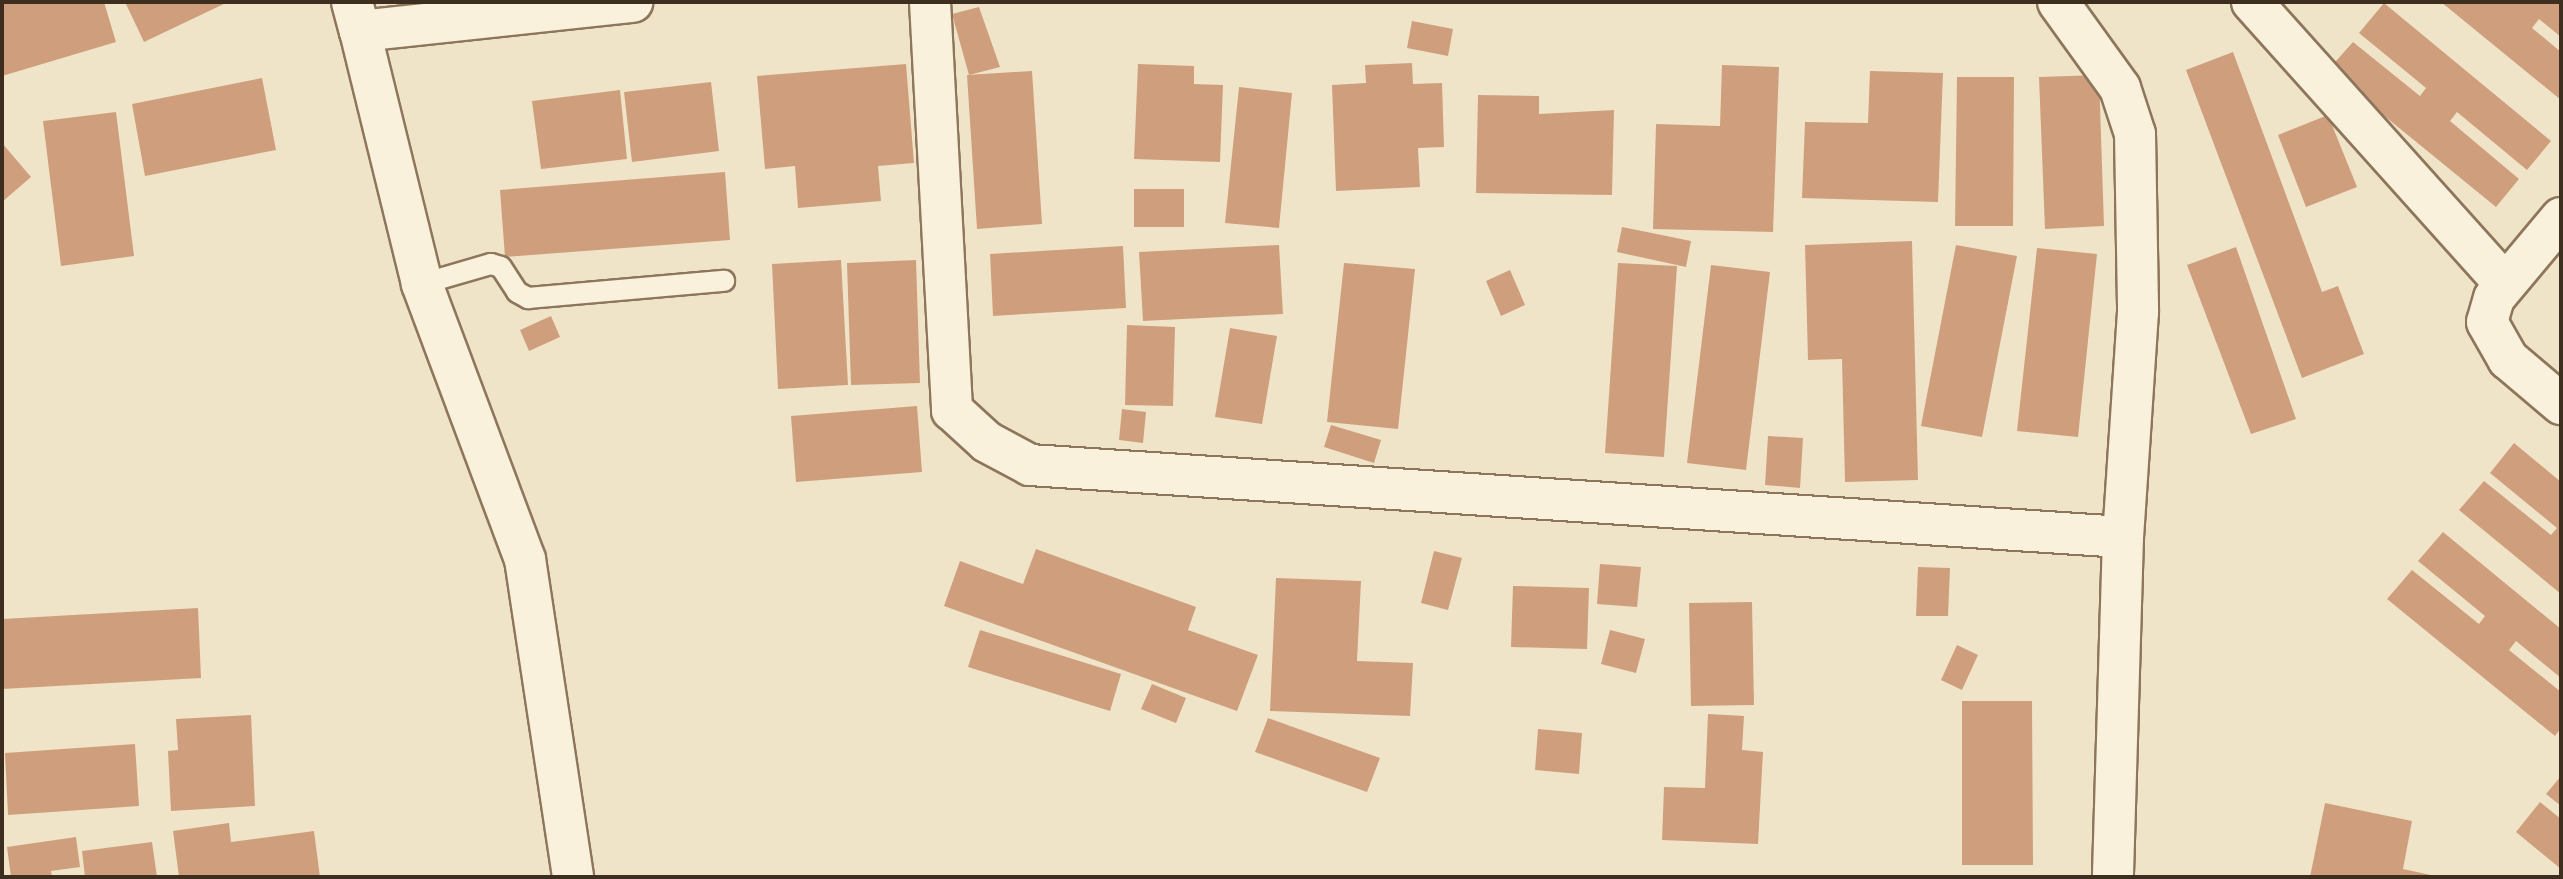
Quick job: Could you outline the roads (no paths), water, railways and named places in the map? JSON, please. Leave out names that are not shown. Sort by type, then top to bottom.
[{"type":"street","points":[[573,877],[525,559],[422,284],[356,16],[632,2]]},
{"type":"street","points":[[930,2],[952,410],[987,442],[1030,465],[2123,537]]},
{"type":"street","points":[[2058,2],[2120,88],[2135,134],[2138,312],[2123,537],[2113,877]]},
{"type":"street","points":[[2252,2],[2505,284]]},
{"type":"street","points":[[2561,218],[2494,298],[2487,322],[2493,338],[2523,373],[2561,404]]},
{"type":"lane","points":[[422,284],[491,264],[501,267],[517,292],[528,298],[724,281]]}]
